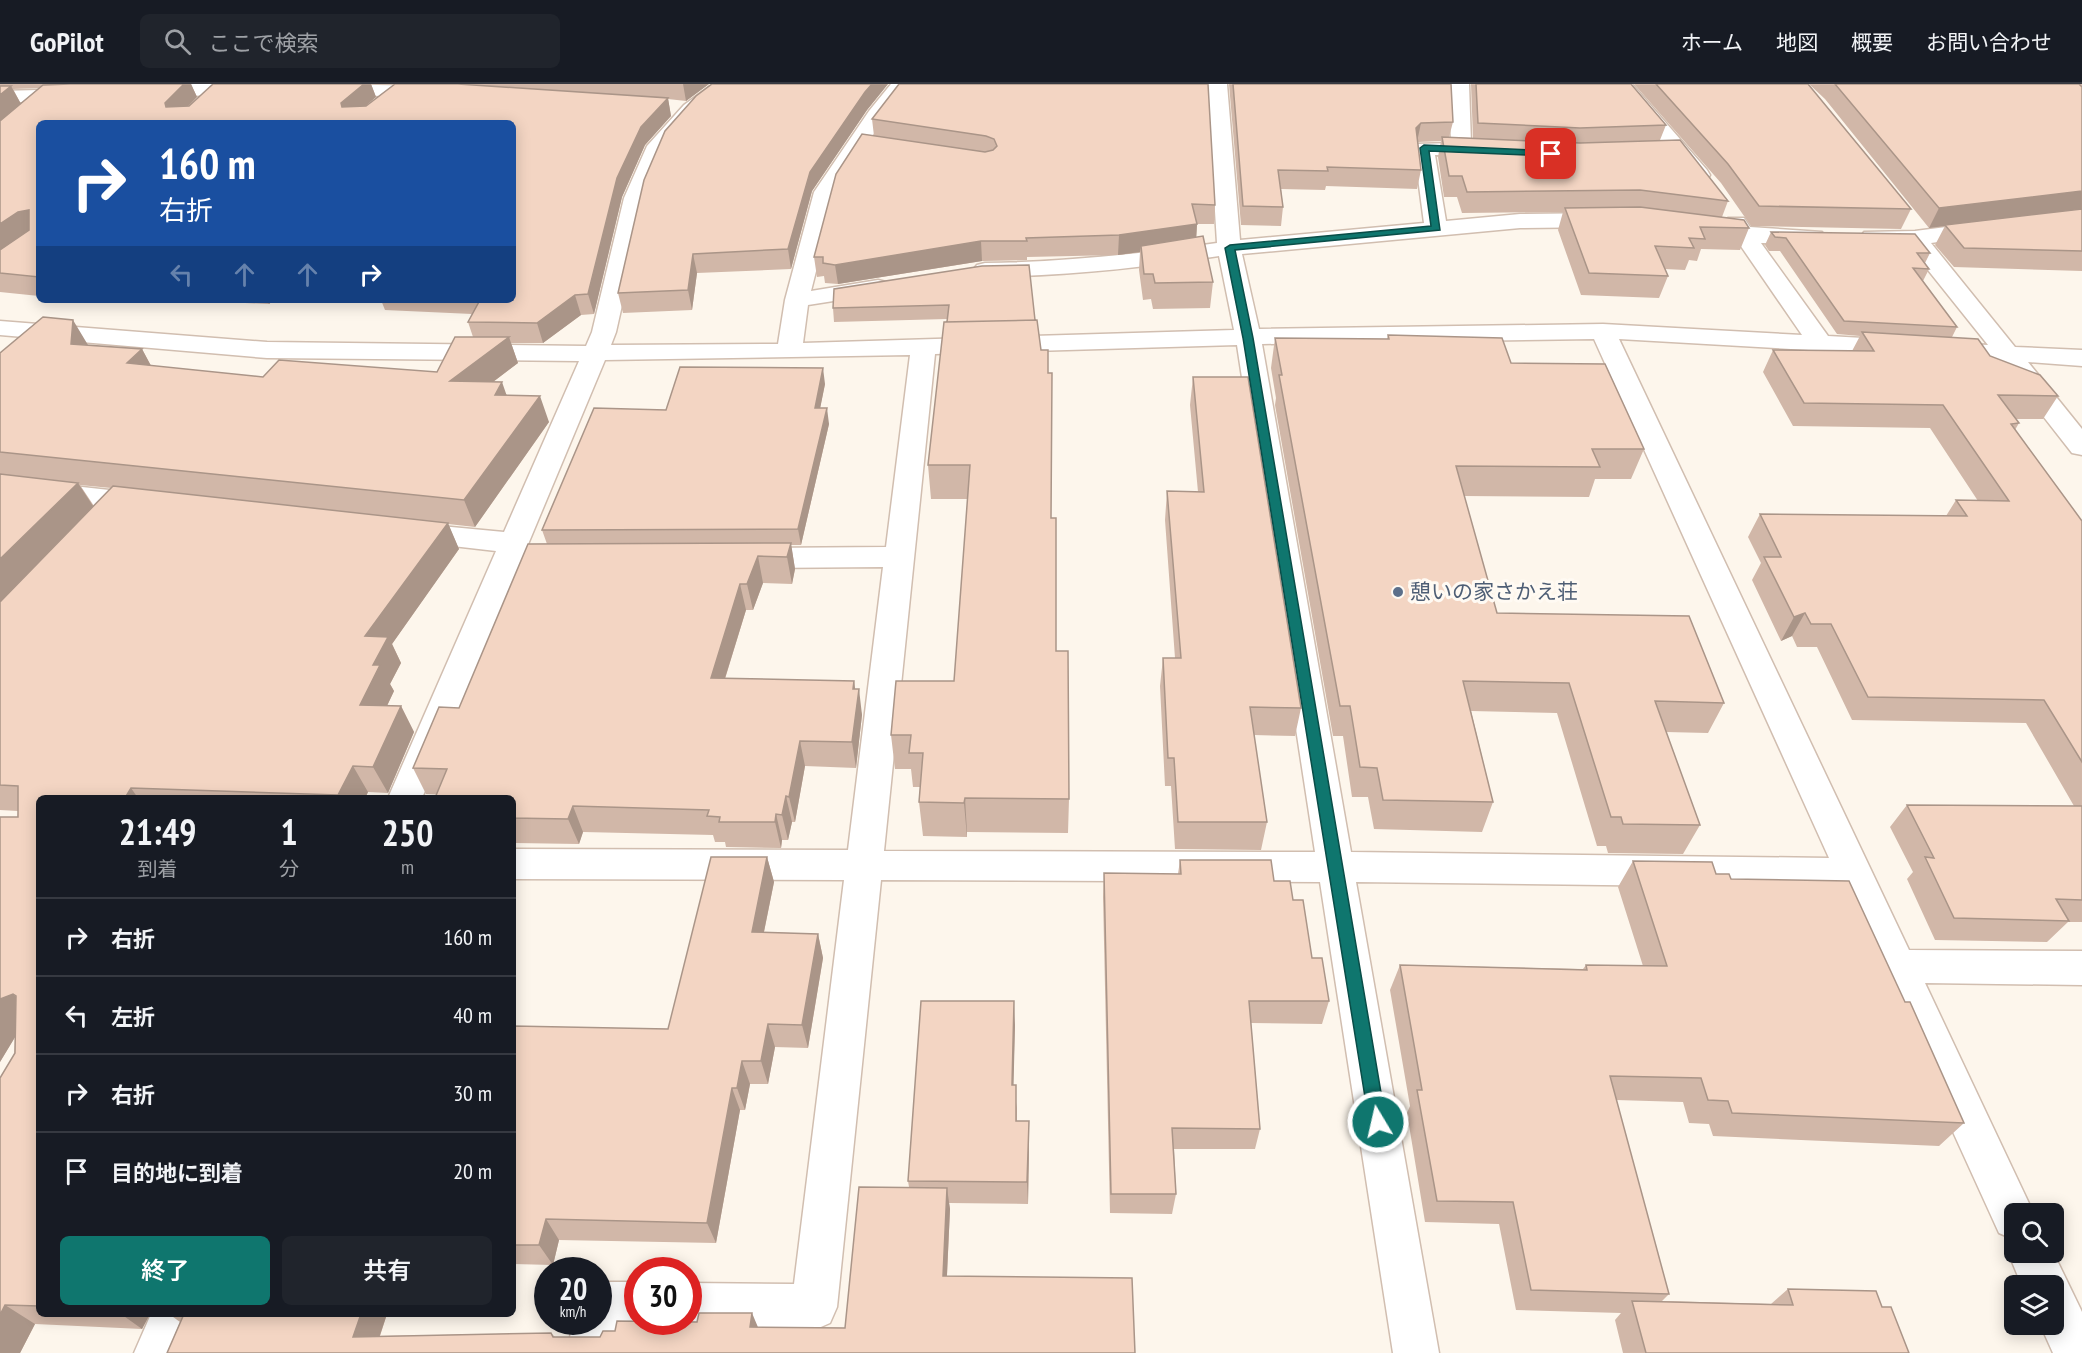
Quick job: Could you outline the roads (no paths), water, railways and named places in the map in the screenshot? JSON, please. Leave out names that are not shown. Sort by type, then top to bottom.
[{"type":"street","points":[[406,795],[519,553],[604,332],[635,198],[657,147],[691,109],[725,84]]},
{"type":"street","points":[[789,351],[797,300],[825,192],[876,115],[901,84]]},
{"type":"street","points":[[1217,84],[1230,248],[1248,338],[1416,1353]]},
{"type":"street","points":[[1459,84],[1461,149]]},
{"type":"street","points":[[1622,84],[1711,189]]},
{"type":"street","points":[[131,92],[274,87]]},
{"type":"street","points":[[377,108],[404,87]]},
{"type":"street","points":[[309,88],[404,87],[447,93]]},
{"type":"street","points":[[199,109],[220,89]]},
{"type":"street","points":[[0,97],[98,94]]},
{"type":"street","points":[[23,116],[46,96]]},
{"type":"street","points":[[668,107],[691,109]]},
{"type":"street","points":[[858,143],[881,146]]},
{"type":"street","points":[[1436,228],[1424,148],[1506,151]]},
{"type":"street","points":[[1657,153],[1681,152]]},
{"type":"street","points":[[1724,207],[1821,345]]},
{"type":"street","points":[[959,273],[1120,264],[1230,248],[1520,221],[1633,220]]},
{"type":"street","points":[[1677,225],[1744,234],[1842,237],[2002,227]]},
{"type":"street","points":[[1915,231],[2008,356],[2082,447]]},
{"type":"street","points":[[797,300],[901,283]]},
{"type":"street","points":[[0,328],[267,350],[594,354],[1603,331],[2008,356],[2082,358]]},
{"type":"street","points":[[1603,331],[2007,1203]]},
{"type":"street","points":[[24,354],[47,333]]},
{"type":"street","points":[[702,1306],[814,1307],[923,346]]},
{"type":"street","points":[[0,487],[170,506]]},
{"type":"street","points":[[98,526],[122,501]]},
{"type":"street","points":[[384,529],[519,553]]},
{"type":"street","points":[[722,558],[899,557]]},
{"type":"street","points":[[516,864],[1335,867],[1854,873]]},
{"type":"street","points":[[1897,966],[2082,968]]},
{"type":"street","points":[[156,1353],[173,1317]]},
{"type":"street","points":[[2064,1325],[2077,1353]]},
{"type":"street","points":[[590,1353],[593,1335]]},
{"type":"place","name":"憩いの家さかえ荘","points":[[1398,592]]}]
